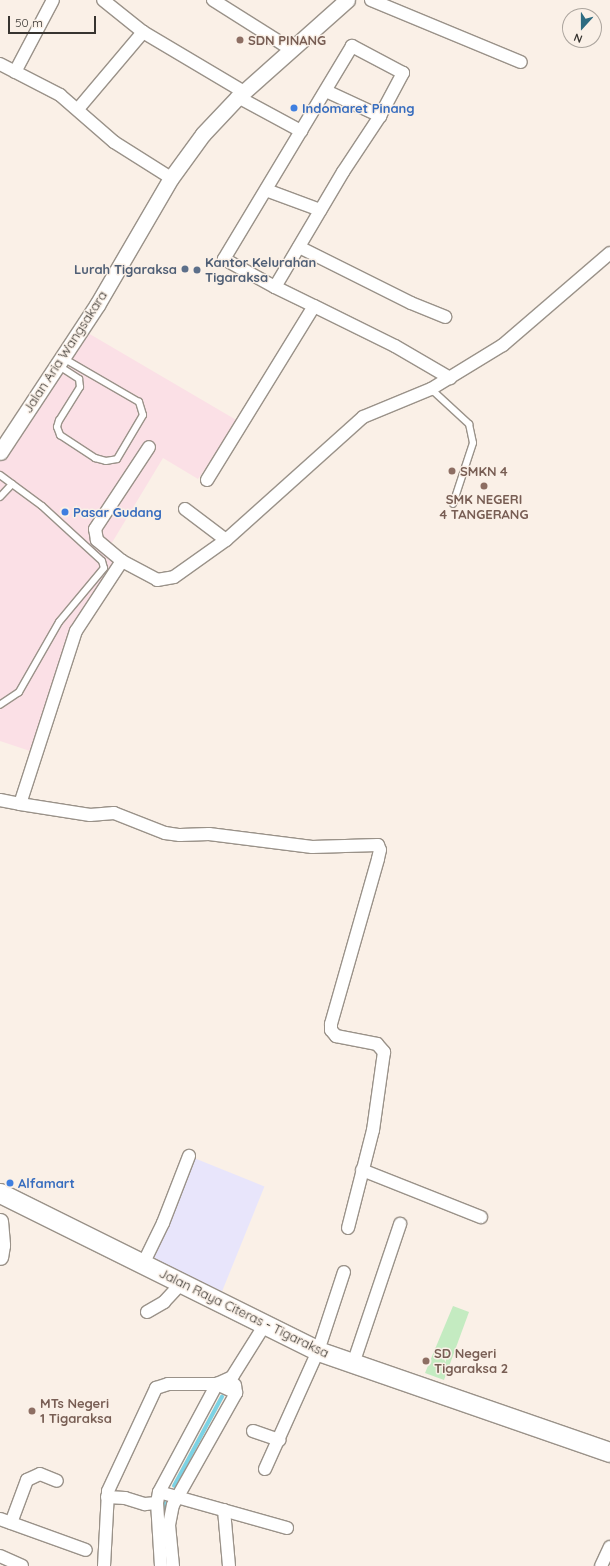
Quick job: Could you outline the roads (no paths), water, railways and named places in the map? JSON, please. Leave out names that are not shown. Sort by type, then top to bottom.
[{"type":"main road","name":"Jalan Raya Citeras - Tigaraksa","points":[[0,1193],[144,1264],[180,1285],[318,1351],[610,1452]]},
{"type":"street","points":[[15,72],[53,0]]},
{"type":"street","points":[[103,0],[143,32],[301,131]]},
{"type":"street","points":[[213,0],[292,50]]},
{"type":"street","name":"Jalan Aria Wangsakara","points":[[0,452],[61,362],[171,178],[203,134],[241,94],[347,0]]},
{"type":"street","points":[[371,0],[521,62]]},
{"type":"street","points":[[78,109],[143,32]]},
{"type":"street","points":[[275,287],[320,210],[380,116],[403,73],[352,46],[224,259],[275,287],[395,346],[450,378]]},
{"type":"street","points":[[0,64],[60,95],[78,109],[114,142],[171,178]]},
{"type":"street","points":[[326,91],[380,116]]},
{"type":"street","points":[[266,190],[320,210]]},
{"type":"street","points":[[298,247],[411,303],[445,317]]},
{"type":"street","points":[[149,447],[95,529],[97,540],[122,561],[157,580],[166,580],[226,540],[363,417],[431,389],[522,331],[610,253]]},
{"type":"street","points":[[207,480],[314,306]]},
{"type":"street","points":[[185,509],[226,540]]},
{"type":"street","points":[[20,804],[76,631],[122,561]]},
{"type":"street","points":[[0,800],[90,815],[114,813],[165,833],[180,835],[209,834],[312,847],[378,845],[380,850],[378,859],[331,1024],[331,1030],[336,1036],[377,1044],[384,1052],[372,1130],[348,1228]]},
{"type":"street","points":[[144,1264],[164,1223],[189,1156]]},
{"type":"street","points":[[362,1170],[481,1217]]},
{"type":"street","points":[[0,1221],[2,1245],[0,1257]]},
{"type":"street","points":[[353,1364],[400,1224]]},
{"type":"street","points":[[264,1469],[280,1440],[318,1351],[344,1272]]},
{"type":"street","points":[[146,1312],[164,1302],[180,1285]]},
{"type":"street","points":[[104,1566],[107,1497],[158,1386],[218,1384],[232,1377],[264,1326]]},
{"type":"street","points":[[173,1566],[169,1517],[177,1497],[236,1393],[232,1377]]},
{"type":"street","points":[[218,1384],[236,1393]]},
{"type":"street","points":[[161,1566],[158,1497],[218,1384]]},
{"type":"street","points":[[253,1431],[280,1440]]},
{"type":"street","points":[[57,1481],[40,1474],[27,1480],[5,1521],[86,1550]]},
{"type":"street","points":[[107,1497],[125,1498],[145,1504],[158,1497],[177,1497],[287,1528]]},
{"type":"street","points":[[224,1510],[230,1566]]},
{"type":"street","points":[[601,1566],[610,1547]]},
{"type":"street","points":[[0,1556],[22,1566]]},
{"type":"lane","points":[[61,362],[139,402],[143,415],[117,459],[106,461],[95,458],[60,435],[57,427],[59,420],[80,387],[79,379],[61,362]]},
{"type":"lane","points":[[431,389],[468,424],[473,443],[453,504]]},
{"type":"lane","points":[[0,475],[59,521],[102,561],[104,568],[59,622],[19,692],[0,705]]},
{"type":"lane","points":[[0,497],[12,484]]},
{"type":"waterway","points":[[174,1486],[222,1397]]},
{"type":"waterway","points":[[165,1503],[165,1520]]},
{"type":"place","name":"SDN PINANG","points":[[240,40]]},
{"type":"place","name":"Indomaret Pinang","points":[[294,108]]},
{"type":"place","name":"Lurah Tigaraksa","points":[[185,269]]},
{"type":"place","name":"Kantor Kelurahan Tigaraksa","points":[[197,270]]},
{"type":"place","name":"SMKN 4","points":[[452,471]]},
{"type":"place","name":"SMK NEGERI 4 TANGERANG","points":[[484,486]]},
{"type":"place","name":"Pasar Gudang","points":[[65,512]]},
{"type":"place","name":"Alfamart","points":[[10,1183]]},
{"type":"place","name":"SD Negeri Tigaraksa 2","points":[[426,1361]]},
{"type":"place","name":"MTs Negeri 1 Tigaraksa","points":[[32,1411]]}]
